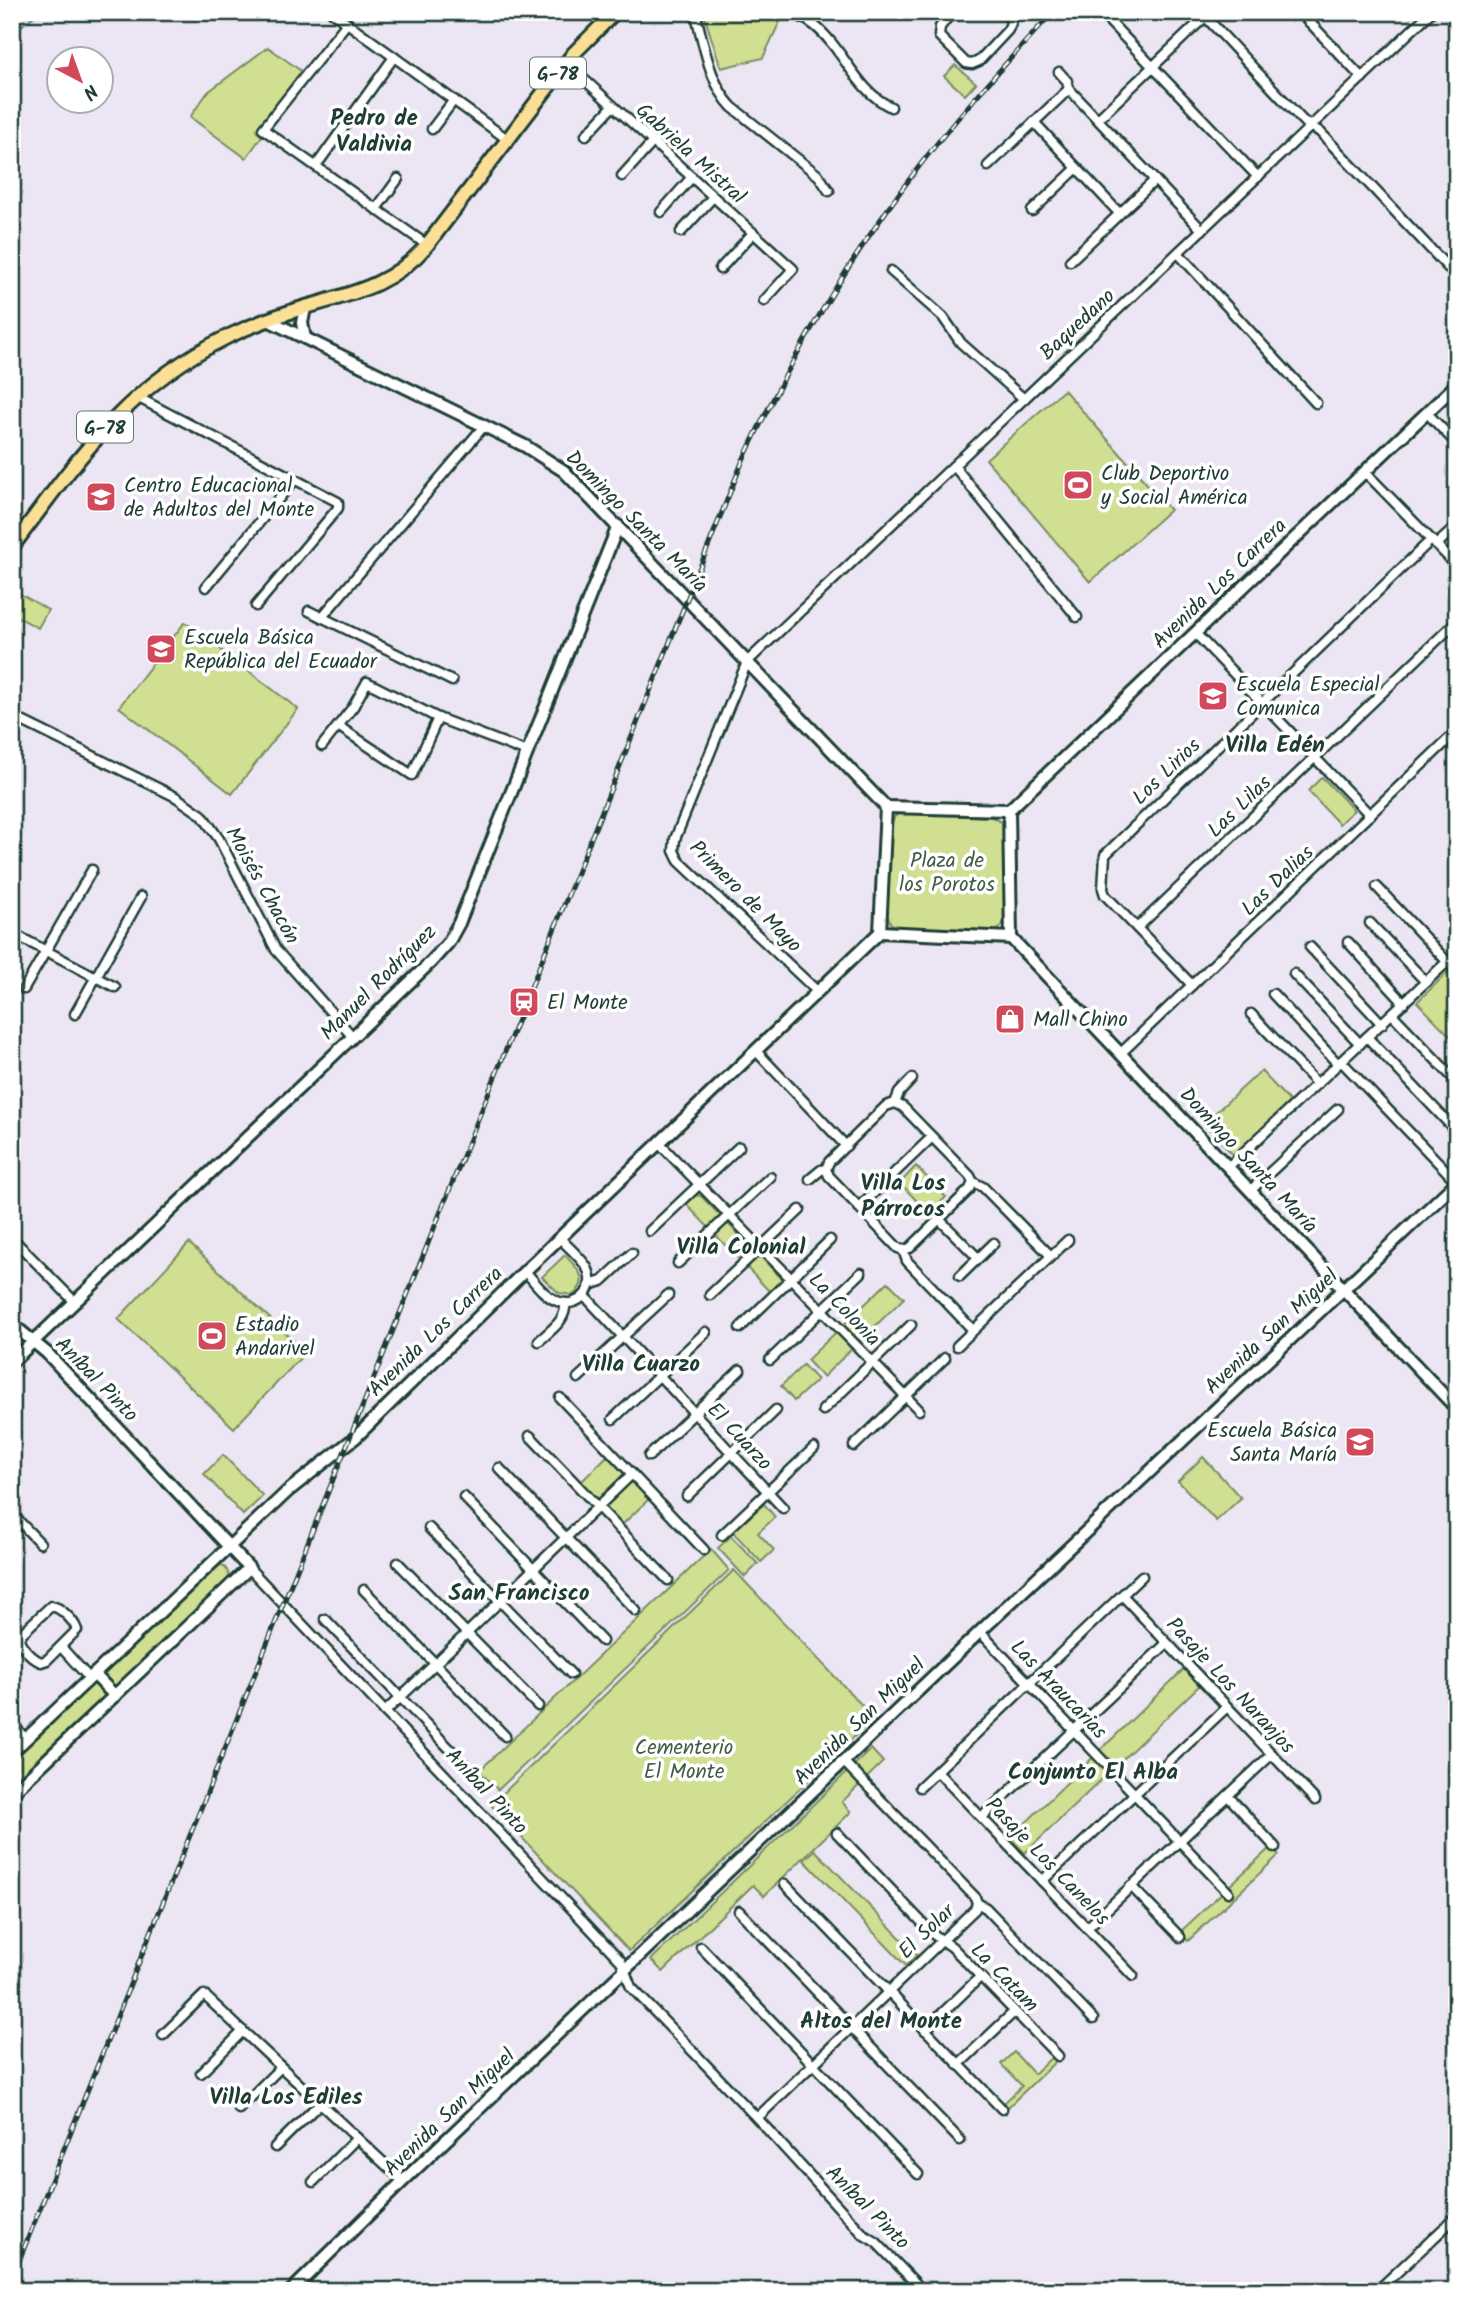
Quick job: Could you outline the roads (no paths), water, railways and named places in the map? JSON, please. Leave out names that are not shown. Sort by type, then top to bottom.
[{"type":"main road","name":"G-78","points":[[12,547],[90,444],[137,397],[168,372],[207,348],[268,320],[379,284],[402,269],[427,244],[566,63],[615,12]]},
{"type":"street","points":[[332,12],[507,139]]},
{"type":"street","points":[[592,12],[605,21]]},
{"type":"street","points":[[695,12],[714,79],[723,96],[732,107],[819,176],[829,191]]},
{"type":"street","points":[[790,12],[822,32],[873,96],[891,107]]},
{"type":"street","points":[[952,12],[940,27],[939,36],[965,62],[972,64],[979,61],[1008,30],[1011,19],[1008,12]]},
{"type":"street","points":[[1300,12],[1362,78]]},
{"type":"street","points":[[1309,22],[1320,12]]},
{"type":"street","name":"Baquedano","points":[[747,662],[1431,12]]},
{"type":"street","points":[[1098,120],[1205,14],[1303,121],[1320,132],[1457,277]]},
{"type":"street","points":[[1108,20],[1258,177]]},
{"type":"street","points":[[347,23],[263,129],[427,244]]},
{"type":"street","points":[[316,166],[394,57]]},
{"type":"street","name":"Gabriela Mistral","points":[[566,63],[793,269],[764,301]]},
{"type":"street","points":[[1059,72],[1067,81],[1069,89],[1202,230]]},
{"type":"street","points":[[988,166],[1069,89]]},
{"type":"street","points":[[432,129],[453,100]]},
{"type":"street","points":[[586,135],[613,106]]},
{"type":"street","points":[[1034,122],[1119,213]]},
{"type":"street","points":[[622,176],[653,142]]},
{"type":"street","points":[[1032,211],[1077,168]]},
{"type":"street","points":[[661,212],[692,177]]},
{"type":"street","points":[[376,209],[398,179]]},
{"type":"street","points":[[1070,261],[1154,180]]},
{"type":"street","points":[[681,232],[713,197]]},
{"type":"street","points":[[720,269],[753,233]]},
{"type":"street","points":[[1178,253],[1316,403]]},
{"type":"street","points":[[891,271],[943,317],[961,343],[1024,399]]},
{"type":"street","points":[[305,308],[302,323],[305,338]]},
{"type":"street","name":"Domingo Santa María","points":[[268,320],[552,462],[576,482],[886,807]]},
{"type":"street","name":"Avenida Los Carrera","points":[[1009,810],[1457,384]]},
{"type":"street","points":[[137,397],[338,502],[338,508],[256,606]]},
{"type":"street","points":[[1427,412],[1457,444]]},
{"type":"street","points":[[322,617],[484,426]]},
{"type":"street","points":[[954,466],[1077,617]]},
{"type":"street","points":[[1365,472],[1457,566]]},
{"type":"street","points":[[206,587],[295,479]]},
{"type":"street","name":"Manuel Rodríguez","points":[[12,1362],[448,943],[618,526]]},
{"type":"street","name":"Los Lirios","points":[[1192,985],[1104,893],[1105,855],[1434,543],[1457,526]]},
{"type":"street","points":[[309,611],[452,681]]},
{"type":"street","name":"Las Lilas","points":[[1136,928],[1457,621]]},
{"type":"street","points":[[1195,633],[1370,815]]},
{"type":"street","name":"Primero de Mayo","points":[[747,662],[675,839],[674,851],[679,861],[818,992]]},
{"type":"street","points":[[322,746],[368,682],[438,718],[527,752]]},
{"type":"street","name":"Moisés Chacón","points":[[12,716],[185,802],[202,815],[219,839],[276,950],[352,1036]]},
{"type":"street","points":[[338,726],[412,775],[438,718]]},
{"type":"street","name":"Las Dalias","points":[[1121,1053],[1457,731]]},
{"type":"street","points":[[886,807],[1009,810],[1011,938],[880,932],[886,807]]},
{"type":"street","points":[[24,989],[92,870]]},
{"type":"street","points":[[1377,887],[1457,972]]},
{"type":"street","points":[[75,1014],[141,897]]},
{"type":"street","points":[[1370,923],[1426,982]]},
{"type":"street","name":"Avenida Los Carrera","points":[[12,1752],[288,1491],[356,1437],[559,1238],[880,932]]},
{"type":"street","points":[[12,933],[116,987]]},
{"type":"street","name":"Domingo Santa María","points":[[1011,938],[1457,1409]]},
{"type":"street","points":[[1348,942],[1404,1003]]},
{"type":"street","points":[[1310,947],[1382,1024]]},
{"type":"street","points":[[1228,1167],[1447,962]]},
{"type":"street","points":[[1294,974],[1360,1044]]},
{"type":"street","points":[[1273,994],[1457,1182]]},
{"type":"street","points":[[1251,1014],[1317,1084]]},
{"type":"street","points":[[1392,1014],[1457,1082]]},
{"type":"street","points":[[1367,1037],[1457,1132]]},
{"type":"street","points":[[755,1051],[846,1146]]},
{"type":"street","points":[[912,1079],[899,1093],[895,1103],[886,1107],[827,1164],[829,1176],[898,1248],[903,1250],[910,1248],[970,1189],[973,1182]]},
{"type":"street","points":[[895,1103],[903,1107],[973,1182],[983,1187],[1051,1256]]},
{"type":"street","points":[[1251,1190],[1338,1109]]},
{"type":"street","points":[[859,1207],[932,1137]]},
{"type":"street","name":"La Colonia","points":[[659,1143],[919,1410]]},
{"type":"street","points":[[650,1231],[739,1147]]},
{"type":"street","points":[[810,1180],[826,1169]]},
{"type":"street","points":[[678,1263],[769,1177]]},
{"type":"street","name":"Avenida San Miguel","points":[[291,2291],[844,1762],[1457,1182]]},
{"type":"street","points":[[710,1295],[800,1210]]},
{"type":"street","points":[[939,1219],[978,1258]]},
{"type":"street","points":[[12,1238],[74,1301]]},
{"type":"street","points":[[525,1271],[550,1298],[565,1303],[576,1302],[585,1296],[590,1285],[586,1267],[559,1238]]},
{"type":"street","points":[[740,1328],[831,1240]]},
{"type":"street","points":[[957,1346],[1068,1240]]},
{"type":"street","points":[[960,1276],[993,1243]]},
{"type":"street","points":[[903,1250],[907,1261],[973,1330]]},
{"type":"street","points":[[590,1285],[602,1281],[632,1253]]},
{"type":"street","points":[[770,1360],[861,1273]]},
{"type":"street","points":[[578,1378],[668,1295]]},
{"type":"street","name":"El Cuarzo","points":[[585,1296],[783,1508]]},
{"type":"street","points":[[540,1340],[563,1318],[565,1303]]},
{"type":"street","name":"Aníbal Pinto","points":[[12,1324],[33,1340],[621,1961],[631,1987],[864,2235],[876,2242],[923,2291]]},
{"type":"street","points":[[823,1410],[911,1325]]},
{"type":"street","points":[[613,1419],[706,1332]]},
{"type":"street","points":[[854,1446],[945,1358]]},
{"type":"street","points":[[649,1457],[740,1370]]},
{"type":"street","points":[[560,1398],[704,1550]]},
{"type":"street","points":[[687,1496],[776,1410]]},
{"type":"street","points":[[530,1436],[668,1580]]},
{"type":"street","points":[[722,1535],[814,1448]]},
{"type":"street","points":[[499,1468],[636,1611]]},
{"type":"street","points":[[385,1712],[632,1474]]},
{"type":"street","points":[[464,1497],[602,1642]]},
{"type":"street","points":[[12,1514],[40,1543]]},
{"type":"street","points":[[429,1528],[571,1674]]},
{"type":"street","points":[[398,1563],[538,1706]]},
{"type":"street","points":[[12,1793],[249,1568]]},
{"type":"street","points":[[920,1787],[1142,1576]]},
{"type":"street","points":[[364,1590],[505,1736]]},
{"type":"street","name":"Pasaje Los Naranjos","points":[[1122,1595],[1315,1800]]},
{"type":"street","points":[[56,1606],[77,1628],[75,1634],[61,1647],[41,1662],[19,1639],[49,1608],[56,1606]]},
{"type":"street","name":"Aníbal Pinto","points":[[325,1619],[473,1773]]},
{"type":"street","name":"Las Araucarias","points":[[981,1632],[1228,1892]]},
{"type":"street","points":[[982,1817],[1167,1643]]},
{"type":"street","points":[[61,1647],[115,1696]]},
{"type":"street","points":[[1042,1881],[1227,1707]]},
{"type":"street","points":[[12,1724],[26,1739]]},
{"type":"street","points":[[1087,1928],[1272,1754]]},
{"type":"street","name":"El Solar","points":[[757,2119],[975,1909],[977,1903],[975,1896],[844,1762]]},
{"type":"street","name":"Pasaje Los Canelos","points":[[937,1770],[1133,1976]]},
{"type":"street","points":[[1228,1796],[1276,1847]]},
{"type":"street","name":"La Catam","points":[[837,1833],[933,1934],[1058,2056]]},
{"type":"street","points":[[785,1884],[1002,2109]]},
{"type":"street","points":[[1131,1886],[1180,1937]]},
{"type":"street","points":[[977,1903],[986,1908],[1093,2019]]},
{"type":"street","points":[[739,1911],[960,2140]]},
{"type":"street","points":[[701,1947],[918,2174]]},
{"type":"street","points":[[925,2030],[980,1977]]},
{"type":"street","points":[[163,2035],[204,1995],[404,2181]]},
{"type":"street","points":[[958,2065],[1014,2012]]},
{"type":"street","points":[[201,2073],[243,2031]]},
{"type":"street","points":[[239,2109],[281,2067]]},
{"type":"street","points":[[275,2147],[320,2103]]},
{"type":"street","points":[[313,2182],[357,2138]]},
{"type":"street","points":[[1377,2291],[1457,2216]]},
{"type":"waterway","points":[[12,33],[39,12]]},
{"type":"railway","points":[[12,2278],[743,460],[803,343],[872,231],[955,122],[1053,12]]},
{"type":"place","name":"Club Deportivo y Social América","points":[[1078,485]]},
{"type":"place","name":"Centro Educacional de Adultos del Monte","points":[[101,497]]},
{"type":"place","name":"Escuela Básica República del Ecuador","points":[[161,649]]},
{"type":"place","name":"Escuela Especial Comunica","points":[[1213,696]]},
{"type":"place","name":"El Monte","points":[[524,1002]]},
{"type":"place","name":"Mall Chino","points":[[1010,1019]]},
{"type":"place","name":"Estadio Andarivel","points":[[212,1336]]},
{"type":"place","name":"Escuela Básica Santa María","points":[[1360,1442]]},
{"type":"district","name":"Pedro de Valdivia","points":[[374,130]]},
{"type":"district","name":"Villa Edén","points":[[1275,744]]},
{"type":"district","name":"Villa Los Párrocos","points":[[903,1195]]},
{"type":"district","name":"Villa Colonial","points":[[741,1246]]},
{"type":"district","name":"Villa Cuarzo","points":[[641,1363]]},
{"type":"district","name":"San Francisco","points":[[519,1592]]},
{"type":"district","name":"Conjunto El Alba","points":[[1093,1771]]},
{"type":"district","name":"Altos del Monte","points":[[881,2020]]},
{"type":"district","name":"Villa Los Ediles","points":[[286,2096]]},
{"type":"park label","name":"Plaza de los Porotos","points":[[947,872]]},
{"type":"park label","name":"Cementerio El Monte","points":[[684,1759]]}]
